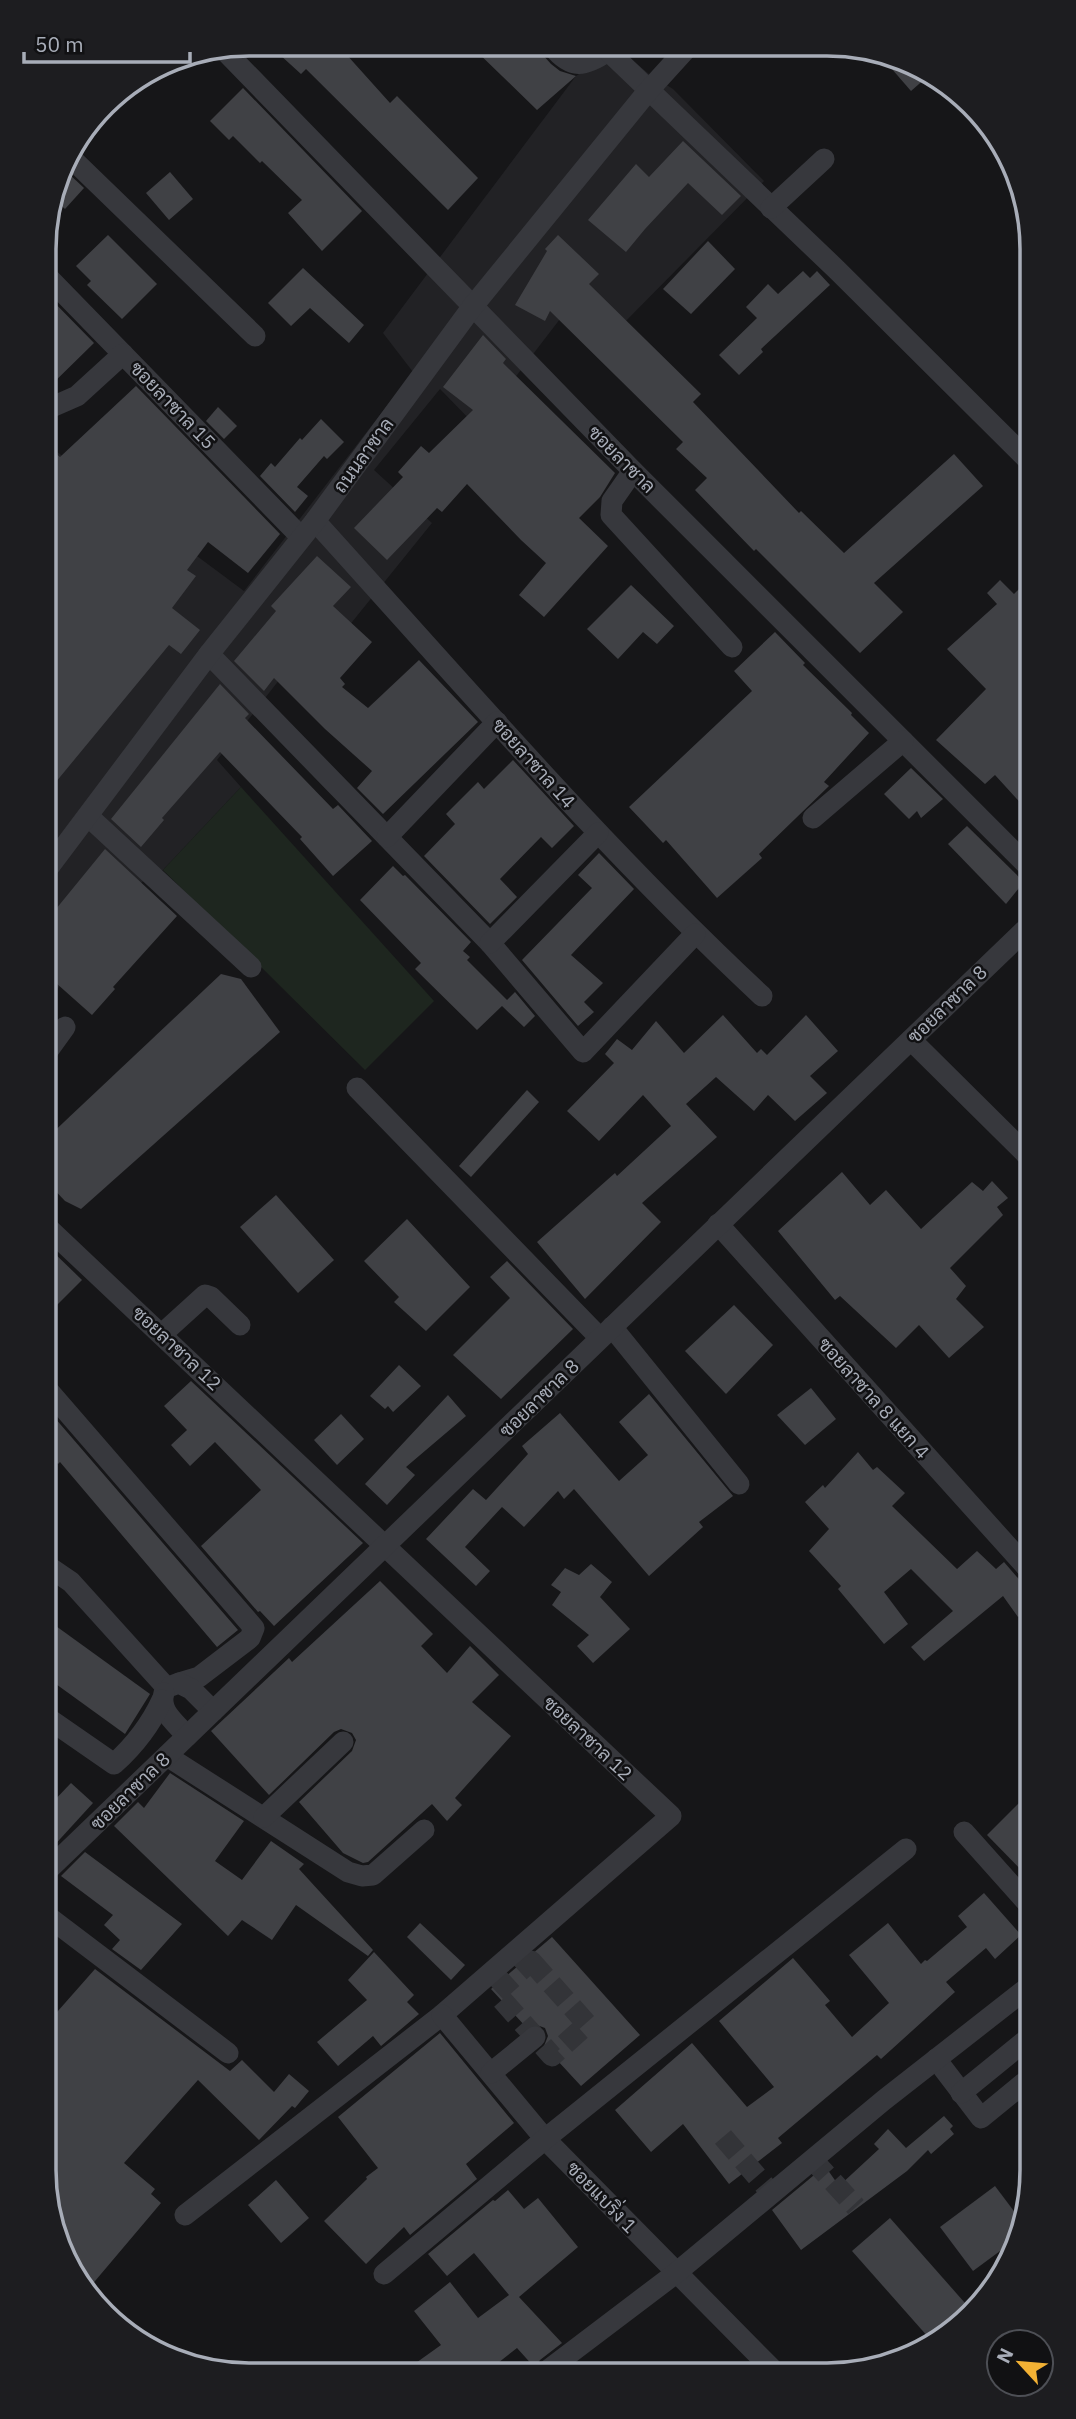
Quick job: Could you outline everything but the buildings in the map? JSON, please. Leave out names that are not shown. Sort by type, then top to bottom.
[{"type":"street","points":[[561,56],[580,64],[590,63],[597,56]]},
{"type":"street","points":[[614,56],[1020,452]]},
{"type":"street","name":"ถนนลาซาล","points":[[56,857],[209,654],[308,529],[473,306],[648,91],[680,56]]},
{"type":"street","name":"ซอยลาซาล","points":[[231,57],[634,471],[1020,858]]},
{"type":"street","points":[[771,208],[824,159]]},
{"type":"street","points":[[76,163],[255,336]]},
{"type":"street","name":"ซอยลาซาล 15","points":[[56,285],[123,354],[308,529]]},
{"type":"street","points":[[56,405],[77,396],[123,354]]},
{"type":"street","points":[[634,471],[611,501],[611,515],[732,647]]},
{"type":"street","name":"ซอยลาซาล 14","points":[[308,529],[497,722],[695,934],[762,996]]},
{"type":"street","points":[[209,654],[490,943],[583,1052],[695,934]]},
{"type":"street","points":[[387,837],[497,722]]},
{"type":"street","points":[[813,818],[903,741]]},
{"type":"street","points":[[88,816],[251,967]]},
{"type":"street","points":[[490,943],[598,833]]},
{"type":"street","name":"ซอยลาซาล 8","points":[[56,1862],[1020,936]]},
{"type":"street","points":[[56,1040],[65,1027]]},
{"type":"street","points":[[911,1040],[1020,1148]]},
{"type":"street","points":[[357,1088],[606,1333],[739,1484]]},
{"type":"street","name":"ซอยลาซาล 8 แยก 4","points":[[719,1224],[1020,1560]]},
{"type":"street","name":"ซอยลาซาล 12","points":[[56,1235],[671,1816],[442,2015],[185,2215]]},
{"type":"street","points":[[162,1334],[205,1295],[211,1297],[240,1325]]},
{"type":"street","points":[[56,1399],[254,1628],[250,1638],[199,1677],[169,1690],[152,1721],[114,1764],[56,1724]]},
{"type":"street","points":[[56,1572],[71,1582],[169,1690],[166,1712],[187,1736]]},
{"type":"street","points":[[169,1690],[191,1689],[213,1711]]},
{"type":"street","points":[[264,1817],[343,1742]]},
{"type":"street","points":[[166,1756],[348,1872],[362,1876],[373,1875],[424,1830]]},
{"type":"street","points":[[964,1832],[1020,1896]]},
{"type":"street","points":[[384,2274],[545,2139],[906,1849]]},
{"type":"street","points":[[56,1923],[228,2053]]},
{"type":"street","points":[[557,2363],[676,2273],[884,2100],[1020,1994]]},
{"type":"street","name":"ซอยแบริ่ง 1","points":[[442,2015],[545,2139],[766,2363]]},
{"type":"street","points":[[491,2073],[535,2037]]},
{"type":"street","points":[[961,2093],[1020,2045]]},
{"type":"street","points":[[936,2060],[981,2118],[1020,2086]]},
{"type":"shaded area","points":[[606,56],[628,56],[673,89],[764,181],[618,329],[580,293],[477,427],[440,389],[374,470],[432,523],[319,663],[304,648],[217,760],[241,787],[163,870],[142,882],[56,991],[56,451],[244,591],[413,372],[383,333],[576,76]]},
{"type":"shaded area","points":[[241,787],[434,1001],[365,1070],[163,870]]},
{"type":"tunnel","points":[[531,1961],[587,2024],[552,2056],[496,1993],[531,1961]]},
{"type":"tunnel","points":[[723,2137],[772,2194]]},
{"type":"tunnel","points":[[812,2159],[856,2207]]}]
